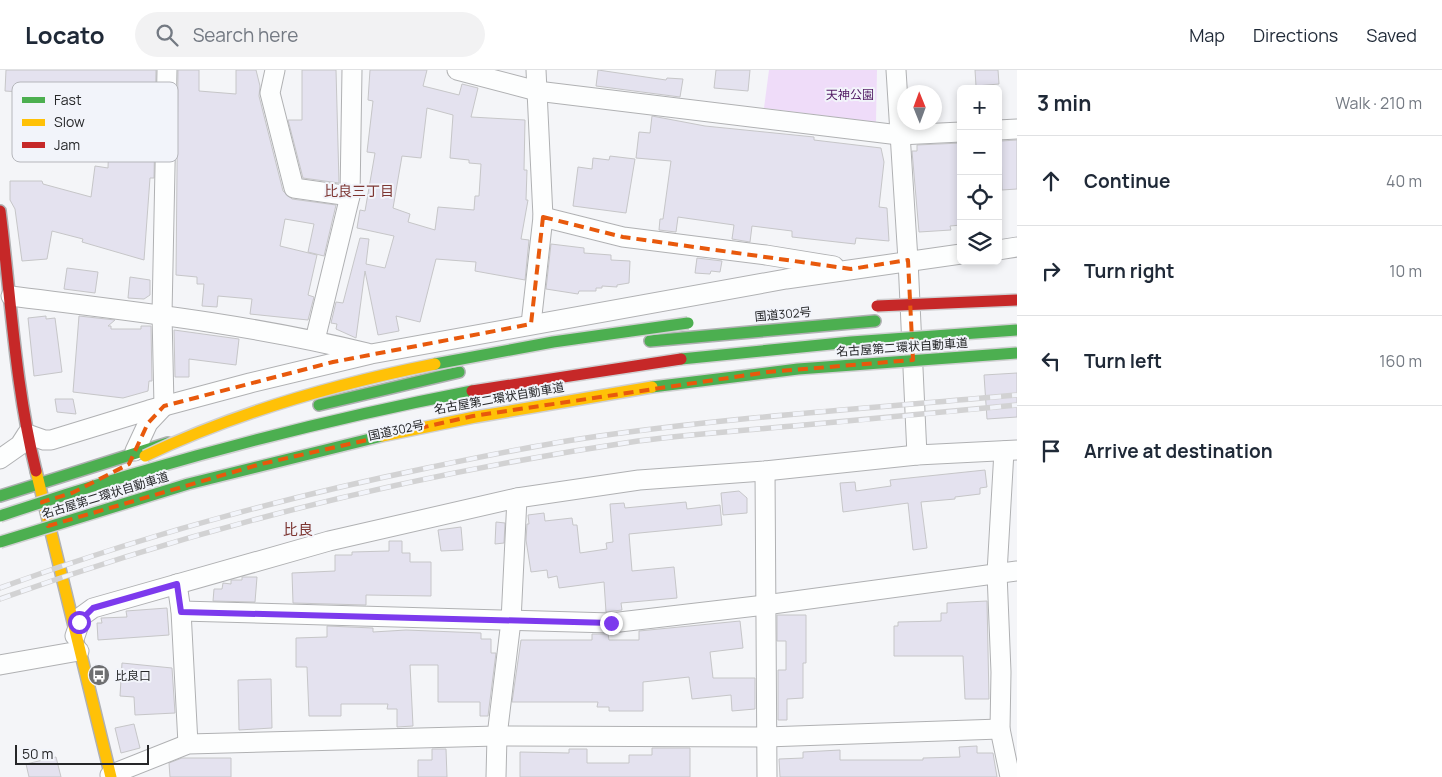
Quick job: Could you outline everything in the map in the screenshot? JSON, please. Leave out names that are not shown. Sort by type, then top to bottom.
[{"type":"main road","points":[[0,211],[6,295],[8,361],[110,776]]},
{"type":"main road","points":[[872,306],[1017,300]]},
{"type":"main road","points":[[979,314],[1017,311]]},
{"type":"main road","points":[[903,319],[922,318]]},
{"type":"main road","name":"国道302号","points":[[638,343],[768,329],[880,321]]},
{"type":"main road","points":[[72,493],[214,424],[333,387],[526,346],[610,332],[693,323]]},
{"type":"main road","name":"名古屋第二環状自動車道","points":[[0,516],[163,464],[287,432],[389,409],[576,374],[779,347],[1017,330]]},
{"type":"main road","points":[[574,351],[592,348]]},
{"type":"main road","name":"名古屋第二環状自動車道","points":[[0,542],[71,518],[261,464],[473,416],[586,397],[768,372],[1017,353]]},
{"type":"main road","points":[[826,379],[1017,365]]},
{"type":"main road","points":[[0,496],[135,451],[252,421],[471,370]]},
{"type":"main road","name":"国道302号","points":[[25,547],[252,478],[434,436],[681,394],[787,382]]},
{"type":"street","points":[[274,70],[270,93],[294,188],[350,196]]},
{"type":"street","points":[[315,340],[350,196],[352,70]]},
{"type":"street","points":[[457,70],[537,91],[899,135],[957,132]]},
{"type":"street","points":[[530,324],[543,217],[536,70]]},
{"type":"street","points":[[896,70],[908,260],[917,455]]},
{"type":"street","points":[[1002,130],[1017,129]]},
{"type":"street","points":[[135,451],[148,423],[164,406],[162,314],[165,162]]},
{"type":"street","points":[[543,217],[623,238],[766,255],[851,269]]},
{"type":"street","points":[[1002,249],[1017,247]]},
{"type":"street","points":[[0,459],[20,445],[27,434],[44,440],[52,440],[250,382],[371,354],[530,324],[851,269],[957,254]]},
{"type":"street","points":[[6,295],[162,314],[315,340],[371,354]]},
{"type":"street","points":[[0,665],[77,644],[79,622],[93,608],[329,540],[517,498],[639,480],[765,471],[917,455],[1011,450],[997,573],[1009,672],[1000,729],[1010,777]]},
{"type":"street","points":[[765,471],[766,777]]},
{"type":"street","points":[[496,777],[497,736],[511,622],[517,498]]},
{"type":"street","points":[[181,612],[511,622],[611,623],[765,605],[1017,571]]},
{"type":"street","points":[[177,584],[181,612],[188,744]]},
{"type":"street","points":[[110,776],[188,744],[497,736],[766,737],[1000,729]]},
{"type":"highlighted area","points":[[543,217],[623,237],[851,269],[908,260],[913,360],[768,372],[473,416],[261,464],[48,526],[42,502],[72,493],[129,464],[148,423],[164,406],[333,362],[531,324]]},
{"type":"green space","name":"天神公園","points":[[769,70],[877,70],[876,122],[764,108]]},
{"type":"building","points":[[6,70],[156,70],[156,82],[12,82],[12,91],[5,91]]},
{"type":"building","points":[[178,70],[199,70],[199,91],[236,94],[236,70],[256,70],[260,86],[259,96],[283,191],[292,199],[336,205],[324,256],[308,252],[314,224],[285,219],[280,246],[317,255],[308,295],[314,297],[308,320],[250,314],[252,299],[218,296],[217,307],[202,306],[204,284],[197,284],[197,277],[176,275]]},
{"type":"building","points":[[302,70],[336,70],[339,183],[303,178],[288,120],[302,120]]},
{"type":"building","points":[[370,70],[427,70],[423,86],[459,95],[462,84],[478,88],[471,117],[525,120],[524,170],[527,170],[526,200],[528,200],[521,239],[529,240],[525,280],[475,271],[476,262],[436,259],[420,322],[396,316],[399,331],[378,335],[365,271],[356,338],[336,329],[337,324],[331,323],[336,302],[343,303],[360,238],[369,239],[366,264],[385,268],[394,236],[357,228],[360,210],[365,211],[375,153],[367,152],[373,101],[368,100]],"holes":[[[427,108],[453,115],[450,158],[469,160],[469,163],[481,164],[479,196],[475,196],[474,210],[438,207],[435,230],[408,222],[410,214],[393,208],[402,156],[421,158]]]},
{"type":"building","points":[[598,70],[666,80],[667,78],[683,79],[680,97],[596,86]]},
{"type":"building","points":[[716,70],[750,70],[748,91],[714,88]]},
{"type":"building","points":[[975,70],[998,70],[999,84],[976,85]]},
{"type":"building","points":[[652,116],[705,126],[814,137],[814,140],[881,148],[884,162],[879,207],[887,208],[889,241],[856,238],[855,244],[792,237],[792,231],[752,226],[750,242],[732,239],[734,225],[678,217],[676,232],[659,230],[660,219],[663,219],[671,161],[636,158],[639,132],[650,133]]},
{"type":"building","points":[[1017,140],[1017,189],[1002,190],[1002,141]]},
{"type":"building","points":[[957,143],[957,225],[950,226],[951,230],[919,232],[912,151],[917,151],[917,145]]},
{"type":"building","points":[[610,156],[635,159],[626,213],[573,206],[578,167],[592,169],[593,158],[609,160]]},
{"type":"building","points":[[108,162],[154,162],[154,178],[150,178],[144,260],[82,242],[83,239],[52,231],[47,259],[22,261],[15,209],[10,200],[10,181],[42,181],[43,184],[91,197],[95,166],[108,168]]},
{"type":"building","points":[[551,244],[584,248],[584,253],[611,255],[611,260],[630,261],[629,283],[617,285],[617,287],[602,286],[602,288],[596,288],[596,291],[579,291],[578,294],[546,289]]},
{"type":"building","points":[[697,258],[722,261],[720,272],[711,271],[710,274],[695,273]]},
{"type":"building","points":[[67,268],[98,272],[95,293],[64,289]]},
{"type":"building","points":[[130,277],[150,280],[150,295],[144,299],[128,298]]},
{"type":"building","points":[[46,316],[46,319],[55,318],[62,372],[34,376],[28,318]]},
{"type":"building","points":[[79,316],[115,320],[108,326],[111,326],[111,329],[141,329],[141,326],[151,326],[152,381],[149,381],[148,391],[123,398],[73,392]]},
{"type":"building","points":[[174,330],[239,339],[236,365],[189,359],[189,377],[175,377]]},
{"type":"building","points":[[1017,373],[1017,417],[987,419],[984,375]]},
{"type":"building","points":[[55,399],[73,399],[76,414],[57,412]]},
{"type":"building","points":[[985,470],[987,487],[980,488],[980,494],[955,497],[955,499],[921,502],[927,548],[913,550],[908,503],[843,512],[840,483],[855,482],[856,491],[891,486],[890,480]]},
{"type":"building","points":[[739,491],[747,498],[747,513],[723,515],[721,493]]},
{"type":"building","points":[[686,502],[687,509],[720,505],[722,525],[629,534],[632,571],[674,567],[677,598],[621,603],[622,610],[606,612],[604,582],[559,588],[557,576],[548,578],[547,570],[531,572],[526,540],[527,524],[529,524],[528,515],[544,513],[545,521],[572,518],[573,525],[577,525],[580,553],[607,549],[606,543],[613,542],[610,504],[624,503],[625,508]]},
{"type":"building","points":[[496,522],[505,523],[504,543],[495,544]]},
{"type":"building","points":[[461,527],[463,550],[441,551],[438,530]]},
{"type":"building","points":[[389,541],[402,541],[402,553],[410,553],[410,562],[431,562],[431,596],[366,595],[366,605],[293,603],[292,573],[335,571],[335,555],[352,555],[352,552],[389,551]]},
{"type":"building","points":[[242,577],[257,577],[255,602],[213,601],[214,589],[222,589],[223,583],[231,584],[231,580],[242,580]]},
{"type":"building","points":[[987,601],[989,699],[965,699],[963,656],[894,656],[894,626],[898,626],[898,622],[941,621],[941,613],[947,613],[947,603]]},
{"type":"building","points":[[167,608],[169,635],[98,640],[97,623],[102,623],[101,618],[127,617],[126,611]]},
{"type":"building","points":[[777,615],[806,615],[806,663],[803,663],[803,698],[787,699],[787,720],[778,720],[778,670],[786,670],[786,641],[777,641]]},
{"type":"building","points":[[740,621],[743,648],[710,652],[713,678],[755,678],[755,709],[732,711],[731,695],[692,699],[689,677],[643,682],[643,711],[609,711],[609,707],[597,707],[598,702],[512,702],[521,640],[592,640],[592,634],[608,634],[609,640],[639,640],[639,631]]},
{"type":"building","points":[[327,626],[373,628],[373,632],[406,630],[481,633],[481,639],[491,639],[491,653],[496,653],[488,716],[480,716],[480,702],[438,702],[438,665],[410,665],[413,726],[397,727],[397,709],[387,709],[388,704],[341,704],[341,716],[309,716],[307,667],[296,667],[296,638],[327,637]]},
{"type":"building","points":[[122,663],[172,668],[175,713],[135,715],[134,697],[120,696]]},
{"type":"building","points":[[271,679],[272,728],[239,730],[238,680]]},
{"type":"building","points":[[134,724],[140,748],[121,753],[115,728]]},
{"type":"building","points":[[977,746],[977,753],[993,753],[997,777],[780,777],[779,759],[803,758],[803,752],[840,750],[840,760],[923,760],[923,758],[960,757],[959,747]]},
{"type":"building","points":[[652,748],[690,748],[690,777],[520,777],[520,752],[569,753],[569,749],[587,749],[587,763],[629,763],[629,755],[652,755]]},
{"type":"building","points":[[432,749],[446,749],[447,777],[418,777],[418,760],[432,760]]},
{"type":"building","points":[[56,757],[61,777],[29,777],[26,764]]},
{"type":"building","points":[[182,758],[231,758],[231,777],[170,777],[169,763]]},
{"type":"railway","points":[[0,588],[52,569],[211,520],[319,492],[526,448],[693,424],[1017,395]]},
{"type":"railway","points":[[0,599],[78,572],[235,525],[315,504],[476,469],[638,441],[1017,405]]},
{"type":"traffic: fast","points":[[650,341],[875,321]]},
{"type":"traffic: fast","points":[[435,364],[553,342],[688,323]]},
{"type":"traffic: fast","points":[[681,359],[851,342],[1017,330]]},
{"type":"traffic: fast","points":[[652,387],[798,369],[1017,353]]},
{"type":"traffic: fast","points":[[319,405],[459,372]]},
{"type":"traffic: fast","points":[[0,516],[117,479],[293,430],[472,391]]},
{"type":"traffic: fast","points":[[0,542],[188,484],[382,436]]},
{"type":"traffic: fast","points":[[0,496],[168,443]]},
{"type":"traffic: slow","points":[[145,456],[215,426],[287,401],[324,390],[435,364]]},
{"type":"traffic: slow","points":[[382,436],[475,417],[652,387]]},
{"type":"traffic: slow","points":[[36,471],[111,777]]},
{"type":"traffic: jam","points":[[0,211],[18,374],[36,471]]},
{"type":"traffic: jam","points":[[877,306],[1017,300]]},
{"type":"traffic: jam","points":[[472,391],[681,359]]},
{"type":"place","name":"比良口","points":[[99,675]]},
{"type":"district","name":"比良三丁目","points":[[359,190]]},
{"type":"district","name":"比良","points":[[298,529]]},
{"type":"route","points":[[79,622],[82,616],[93,608],[177,584],[181,612],[511,622],[611,623]]}]
